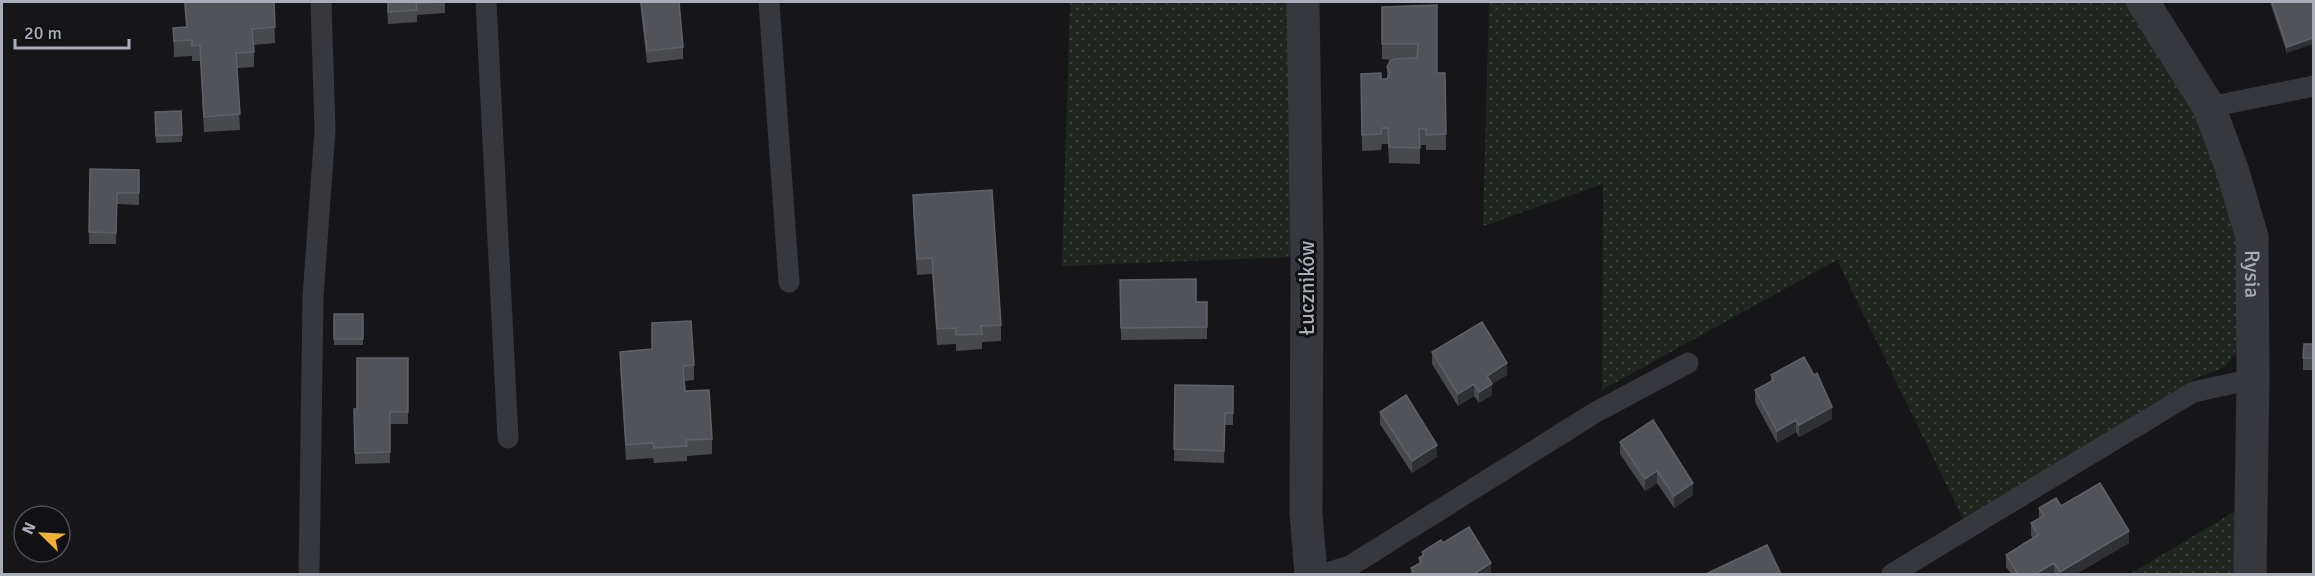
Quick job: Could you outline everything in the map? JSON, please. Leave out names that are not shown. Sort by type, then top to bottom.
[{"type":"street","name":"Łuczników","points":[[1303,2],[1307,256],[1306,514],[1311,574]]},
{"type":"street","name":"Rysia","points":[[2143,2],[2209,107],[2232,169],[2252,237],[2253,379],[2250,574]]},
{"type":"lane","points":[[309,574],[313,297],[325,130],[321,2]]},
{"type":"lane","points":[[486,2],[508,438]]},
{"type":"lane","points":[[769,2],[789,282]]},
{"type":"lane","points":[[2209,107],[2313,86]]},
{"type":"lane","points":[[1323,574],[1350,566],[1596,412],[1688,363]]},
{"type":"lane","points":[[1892,574],[2193,392],[2253,379]]},
{"type":"shaded area","points":[[1070,2],[1291,2],[1294,257],[1062,266]]},
{"type":"shaded area","points":[[1489,2],[2130,2],[2197,113],[2240,240],[2241,302],[2235,354],[2225,367],[2194,379],[1963,519],[1837,260],[1602,390],[1603,184],[1483,226]]},
{"type":"shaded area","points":[[2240,508],[2240,574],[2130,574]]},
{"type":"building","points":[[185,2],[274,2],[275,27],[252,29],[254,52],[236,53],[240,114],[204,117],[200,45],[192,46],[192,40],[174,41],[173,28],[187,27]]},
{"type":"building","points":[[388,2],[442,2],[416,3],[417,10],[388,12]]},
{"type":"building","points":[[641,2],[679,2],[683,47],[647,51]]},
{"type":"building","points":[[2272,2],[2313,2],[2313,38],[2287,47]]},
{"type":"building","points":[[1437,5],[1437,73],[1445,73],[1446,134],[1426,135],[1426,129],[1419,129],[1420,148],[1389,147],[1388,128],[1382,128],[1381,134],[1362,135],[1361,74],[1381,73],[1381,79],[1387,79],[1390,74],[1387,67],[1390,61],[1417,58],[1418,44],[1382,44],[1382,7]]},
{"type":"building","points":[[181,111],[182,135],[156,136],[155,112]]},
{"type":"building","points":[[90,169],[139,170],[139,193],[117,193],[116,233],[89,232]]},
{"type":"building","points":[[992,190],[1001,325],[981,326],[982,334],[956,335],[956,328],[937,329],[932,258],[917,259],[913,195]]},
{"type":"building","points":[[1196,279],[1196,302],[1207,302],[1207,327],[1121,328],[1120,280]]},
{"type":"building","points":[[334,314],[363,314],[363,339],[334,339]]},
{"type":"building","points":[[691,321],[694,365],[683,366],[685,391],[709,390],[712,439],[686,440],[687,446],[654,448],[653,443],[626,445],[620,352],[652,349],[652,323]]},
{"type":"building","points":[[1482,322],[1507,363],[1487,376],[1492,384],[1479,392],[1474,384],[1458,394],[1432,352]]},
{"type":"building","points":[[2304,344],[2313,344],[2313,358],[2303,358]]},
{"type":"building","points":[[1804,357],[1814,375],[1817,373],[1832,407],[1799,425],[1796,420],[1777,431],[1755,390],[1774,380],[1771,375]]},
{"type":"building","points":[[357,358],[408,358],[408,412],[390,412],[390,452],[355,453],[354,409],[357,409]]},
{"type":"building","points":[[1175,385],[1233,386],[1233,413],[1225,413],[1224,451],[1174,449]]},
{"type":"building","points":[[1406,395],[1437,445],[1412,461],[1380,412]]},
{"type":"building","points":[[1653,420],[1693,483],[1674,496],[1657,471],[1645,479],[1620,442]]},
{"type":"building","points":[[2100,483],[2129,531],[2060,572],[2054,563],[2035,574],[2018,574],[2006,555],[2038,535],[2031,523],[2044,516],[2039,508],[2056,498],[2061,506]]},
{"type":"building","points":[[1469,527],[1491,563],[1474,574],[1415,574],[1411,568],[1422,562],[1419,558],[1424,555],[1422,552],[1441,540],[1443,543]]},
{"type":"building","points":[[1767,545],[1781,574],[1706,574]]}]
